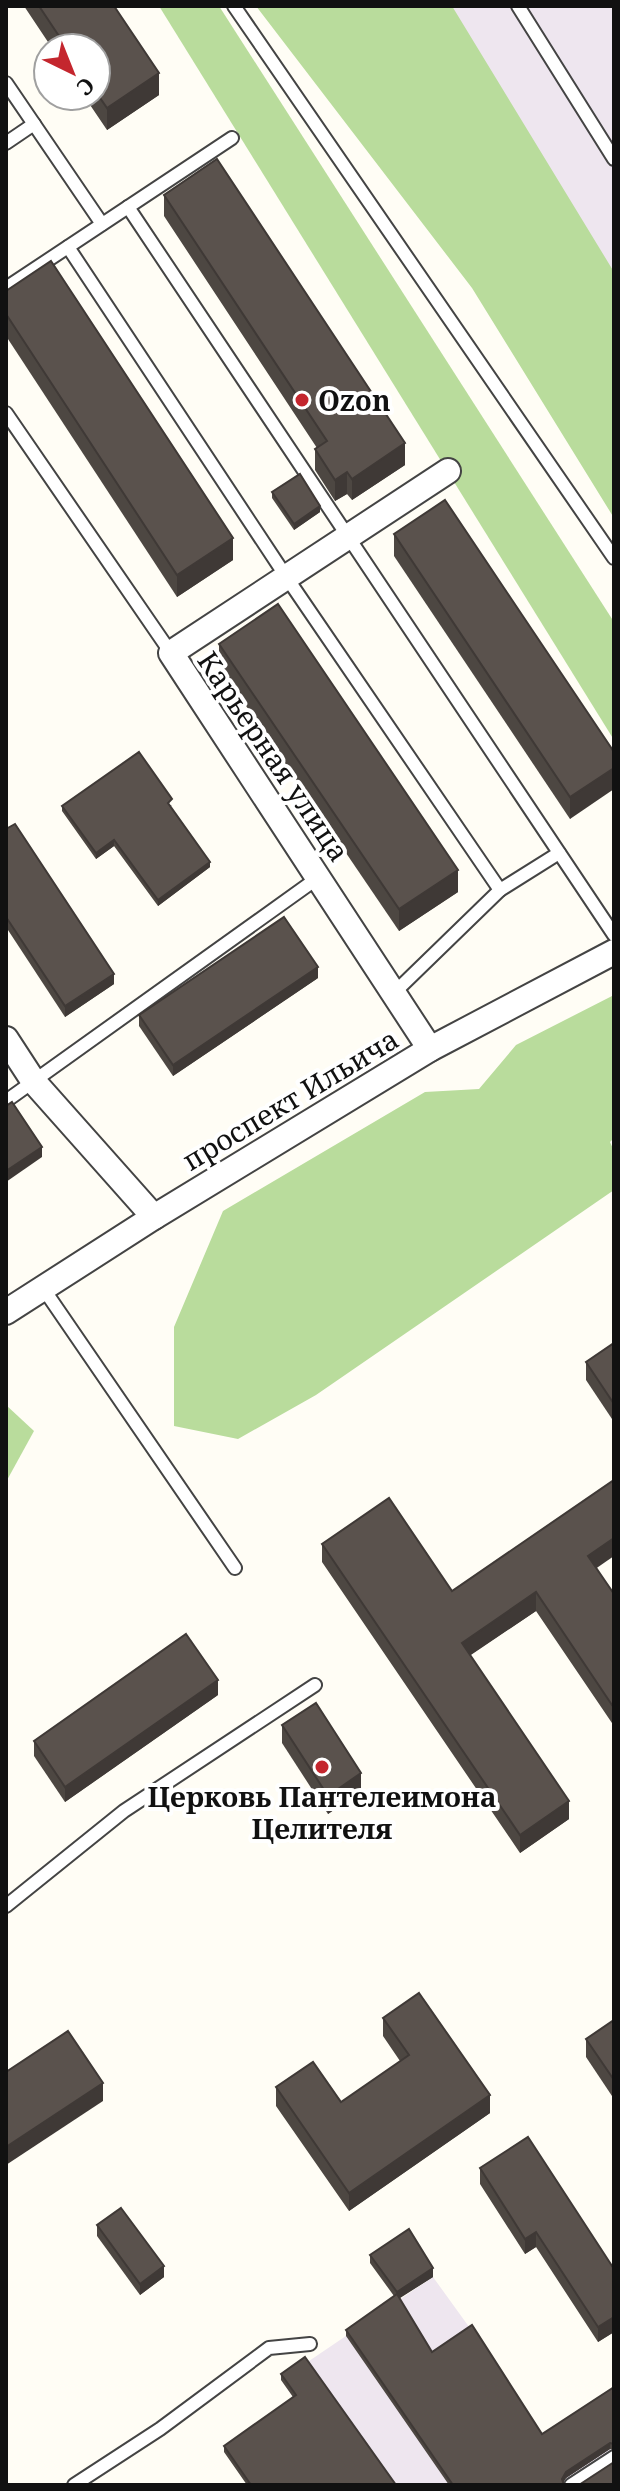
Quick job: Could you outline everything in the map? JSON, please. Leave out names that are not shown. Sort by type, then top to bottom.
[{"type":"street","name":"Карьерная улица","points":[[430,1049],[171,653],[448,471]]},
{"type":"street","name":"проспект Ильича","points":[[6,1312],[154,1217],[430,1049],[614,952]]},
{"type":"street","points":[[6,1039],[34,1082],[154,1217]]},
{"type":"lane","points":[[234,6],[614,558]]},
{"type":"lane","points":[[518,6],[612,152]]},
{"type":"lane","points":[[6,83],[102,224]]},
{"type":"lane","points":[[6,143],[34,124]]},
{"type":"lane","points":[[6,288],[232,138]]},
{"type":"lane","points":[[128,207],[614,935]]},
{"type":"lane","points":[[68,247],[287,578],[500,890]]},
{"type":"lane","points":[[6,413],[171,653]]},
{"type":"lane","points":[[395,992],[500,890],[559,853]]},
{"type":"lane","points":[[6,1101],[319,877]]},
{"type":"lane","points":[[43,1288],[235,1568]]},
{"type":"lane","points":[[6,1906],[124,1811],[315,1685]]},
{"type":"lane","points":[[74,2485],[160,2429],[269,2348],[310,2344]]},
{"type":"lane","points":[[571,2485],[614,2457]]},
{"type":"shaded area","points":[[403,6],[614,6],[614,334]]},
{"type":"shaded area","points":[[433,2277],[472,2331],[542,2440],[614,2393],[614,2485],[354,2485],[281,2380]]},
{"type":"green space","points":[[159,6],[219,6],[614,622],[614,740]]},
{"type":"green space","points":[[256,6],[452,6],[614,272],[614,518],[472,288]]},
{"type":"green space","points":[[614,995],[614,1138],[610,1142],[614,1151],[614,1190],[316,1395],[238,1439],[174,1426],[174,1327],[223,1211],[425,1092],[479,1089],[516,1045]]},
{"type":"green space","points":[[6,1405],[34,1431],[6,1482]]},
{"type":"building","points":[[39,6],[114,6],[159,73],[112,105],[112,32],[56,32]]},
{"type":"building","points":[[217,159],[405,443],[352,479],[347,472],[335,480],[315,449],[327,441],[164,195]]},
{"type":"building","points":[[51,261],[233,538],[177,575],[6,314],[6,291]]},
{"type":"building","points":[[300,474],[320,506],[294,524],[272,492]]},
{"type":"building","points":[[445,500],[614,752],[614,768],[570,797],[394,534]]},
{"type":"building","points":[[278,604],[458,870],[399,909],[219,644]]},
{"type":"building","points":[[139,752],[172,799],[168,803],[210,862],[158,900],[114,840],[96,853],[62,806]]},
{"type":"building","points":[[15,824],[114,974],[65,1006],[6,917],[6,829]]},
{"type":"building","points":[[284,917],[318,967],[173,1065],[139,1015]]},
{"type":"building","points":[[12,1102],[42,1147],[6,1171],[6,1106]]},
{"type":"building","points":[[614,1343],[614,1404],[586,1362]]},
{"type":"building","points":[[614,1480],[614,1538],[588,1556],[614,1594],[614,1708],[536,1592],[462,1643],[569,1801],[520,1835],[322,1544],[389,1498],[452,1591]]},
{"type":"building","points":[[186,1634],[218,1680],[65,1787],[34,1741]]},
{"type":"building","name":"Церковь Пантелеимона Целителя","points":[[316,1703],[361,1773],[328,1796],[282,1725]]},
{"type":"building","points":[[419,1993],[490,2095],[349,2193],[276,2087],[313,2062],[341,2102],[409,2055],[383,2018]]},
{"type":"building","points":[[614,2020],[614,2080],[586,2039]]},
{"type":"building","points":[[68,2031],[103,2083],[6,2147],[6,2072]]},
{"type":"building","points":[[528,2137],[614,2269],[614,2317],[598,2327],[536,2232],[525,2239],[480,2168]]},
{"type":"building","points":[[121,2208],[164,2266],[140,2284],[97,2225]]},
{"type":"building","points":[[409,2229],[433,2268],[397,2292],[370,2255]]},
{"type":"building","points":[[397,2294],[432,2352],[472,2325],[542,2434],[614,2387],[614,2444],[610,2443],[566,2472],[562,2479],[564,2485],[453,2485],[346,2330]]},
{"type":"building","points":[[305,2357],[396,2485],[251,2485],[224,2446],[296,2395],[281,2374]]},
{"type":"building","points":[[614,2462],[614,2485],[579,2485]]},
{"type":"place","name":"Ozon","points":[[302,400]]},
{"type":"place","name":"Церковь Пантелеимона Целителя","points":[[322,1767]]}]
